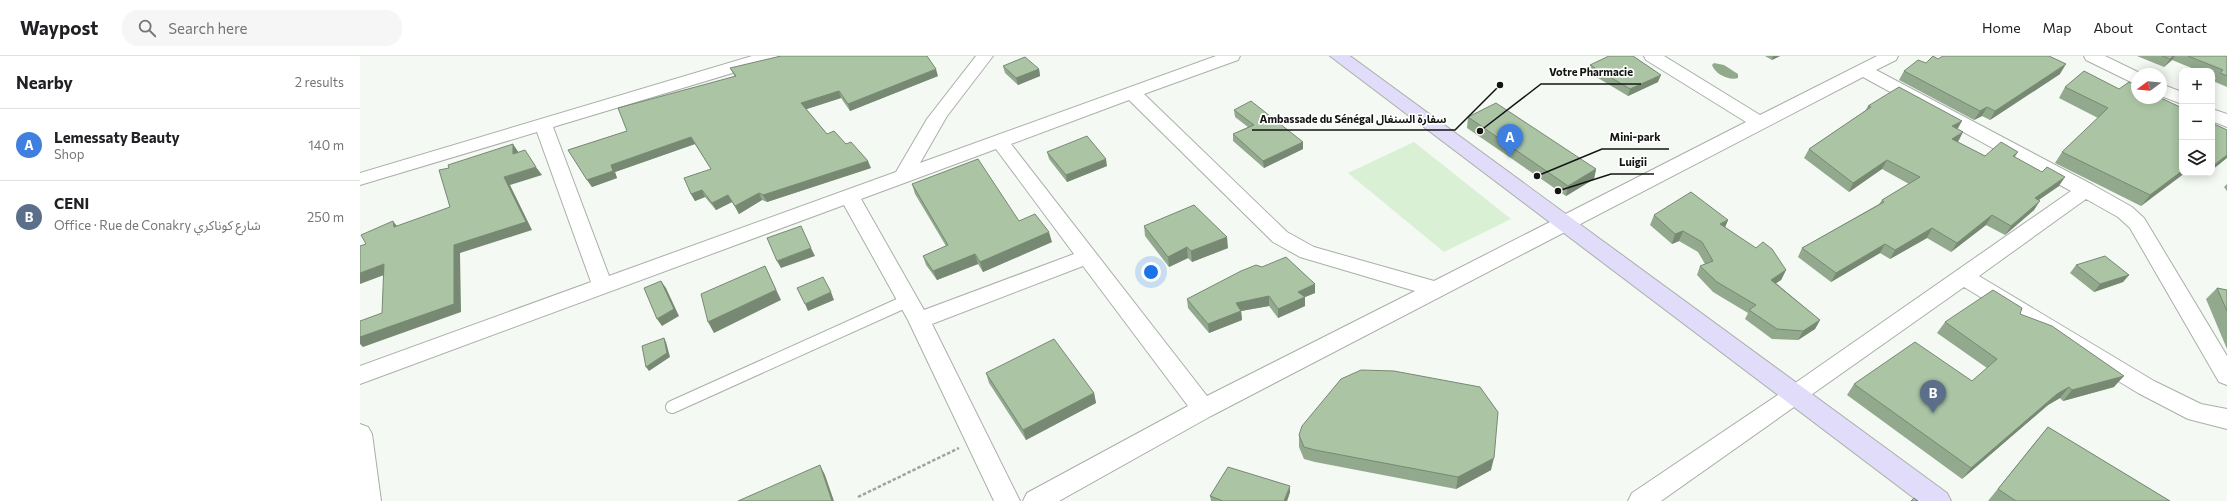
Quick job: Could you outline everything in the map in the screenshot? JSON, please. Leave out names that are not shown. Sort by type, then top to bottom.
[{"type":"main road","points":[[1339,56],[1938,501]]},
{"type":"street","points":[[360,178],[770,56]]},
{"type":"street","points":[[903,176],[918,153],[927,134],[951,99],[985,56]]},
{"type":"street","points":[[360,376],[1232,56]]},
{"type":"street","points":[[1652,56],[1760,123]]},
{"type":"street","points":[[2092,56],[2131,75]]},
{"type":"street","points":[[1036,501],[1203,409],[1760,123],[1871,62],[2120,209],[2137,223],[2227,376]]},
{"type":"street","points":[[2167,92],[2179,98]]},
{"type":"street","points":[[1132,93],[1280,237],[1292,245],[1307,252],[1436,289]]},
{"type":"street","points":[[2215,115],[2227,121]]},
{"type":"street","points":[[543,123],[603,287]]},
{"type":"street","points":[[998,141],[1203,409]]},
{"type":"street","points":[[1641,501],[1796,395],[2086,190]]},
{"type":"street","points":[[849,196],[919,320],[976,440],[1007,501]]},
{"type":"street","points":[[919,320],[1086,256]]},
{"type":"street","points":[[1963,276],[2146,387],[2196,412],[2227,419]]},
{"type":"street","points":[[360,434],[368,501]]},
{"type":"lane","points":[[672,407],[907,301]]},
{"type":"path","points":[[858,497],[976,440]]},
{"type":"shaded area","points":[[1714,63],[1724,65],[1738,74],[1738,78],[1727,78],[1719,74],[1712,65]]},
{"type":"shaded area","points":[[1414,142],[1511,219],[1444,252],[1348,173]]},
{"type":"building","points":[[781,56],[927,56],[936,69],[848,104],[839,91],[801,103],[827,134],[834,131],[846,144],[851,142],[868,161],[763,195],[759,193],[735,206],[728,195],[712,203],[702,190],[691,194],[684,178],[711,169],[691,137],[611,165],[613,171],[587,180],[568,150],[627,131],[618,108],[736,76],[730,68]]},
{"type":"building","points":[[1609,56],[1633,56],[1661,75],[1630,89],[1590,65]]},
{"type":"building","points":[[1933,56],[1938,59],[1943,56],[2049,56],[2066,64],[1995,111],[1987,107],[1980,111],[1904,71],[1918,60],[1926,63]]},
{"type":"building","points":[[2162,56],[2173,56],[2170,59]]},
{"type":"building","points":[[2188,56],[2227,56],[2227,76],[2220,73],[2223,70]]},
{"type":"building","points":[[1025,57],[1039,69],[1016,78],[1003,66]]},
{"type":"building","points":[[2084,71],[2119,89],[2129,82],[2131,83],[2131,104],[2167,104],[2167,101],[2179,107],[2179,173],[2150,195],[2062,152],[2108,108],[2065,87]]},
{"type":"building","points":[[1899,87],[1962,121],[1952,126],[1963,132],[1952,139],[1985,156],[2001,142],[2018,152],[2013,156],[2042,172],[2047,167],[2065,177],[2035,198],[2040,201],[2011,226],[1992,215],[1957,243],[1932,228],[1895,250],[1885,244],[1836,273],[1802,248],[1884,202],[1882,200],[1920,177],[1887,160],[1853,183],[1809,149],[1871,107],[1868,106]]},
{"type":"building","points":[[1251,101],[1303,142],[1263,161],[1233,134],[1254,125],[1234,110]]},
{"type":"building","points":[[1496,103],[1596,169],[1568,186],[1468,117]]},
{"type":"building","points":[[2215,124],[2227,130],[2227,155],[2215,164]]},
{"type":"building","points":[[1087,136],[1106,159],[1066,175],[1047,152]]},
{"type":"building","points":[[513,144],[513,154],[525,150],[536,167],[504,177],[526,222],[454,245],[454,304],[360,337],[360,321],[382,313],[384,264],[360,273],[360,246],[366,244],[361,235],[393,221],[394,227],[450,207],[439,170],[449,168],[448,165]]},
{"type":"building","points":[[978,159],[1019,221],[1035,214],[1049,232],[980,262],[975,254],[933,271],[923,256],[948,245],[912,184]]},
{"type":"building","points":[[1691,192],[1728,220],[1720,224],[1756,248],[1763,242],[1772,249],[1786,270],[1771,280],[1820,320],[1803,331],[1777,329],[1749,310],[1756,305],[1717,282],[1700,266],[1713,261],[1702,242],[1683,231],[1675,234],[1654,215]]},
{"type":"building","points":[[1194,205],[1227,237],[1191,251],[1187,247],[1168,257],[1144,226]]},
{"type":"building","points":[[801,226],[811,248],[777,261],[767,238]]},
{"type":"building","points":[[2105,256],[2129,275],[2100,284],[2076,265]]},
{"type":"building","points":[[1286,257],[1315,284],[1298,292],[1305,297],[1278,309],[1269,296],[1236,303],[1241,311],[1208,324],[1187,299],[1241,271],[1256,265],[1262,267]]},
{"type":"building","points":[[765,266],[776,290],[708,322],[701,294]]},
{"type":"building","points":[[823,277],[831,292],[805,304],[797,288]]},
{"type":"building","points":[[661,281],[674,309],[657,319],[644,288]]},
{"type":"building","points":[[2217,288],[2227,290],[2227,311]]},
{"type":"building","points":[[1993,290],[2022,308],[2020,314],[2052,326],[2124,376],[2072,390],[2069,387],[2057,394],[1971,468],[1854,384],[1915,342],[1972,381],[1997,359],[1945,322]]},
{"type":"building","points":[[664,338],[667,353],[646,367],[642,346]]},
{"type":"building","points":[[1054,339],[1094,393],[1023,430],[986,373]]},
{"type":"building","points":[[1361,370],[1394,371],[1480,387],[1498,412],[1494,458],[1458,477],[1304,447],[1299,435],[1302,426],[1341,379]]},
{"type":"building","points":[[2048,427],[2170,501],[2016,501],[1998,489]]},
{"type":"building","points":[[820,465],[832,501],[738,501]]},
{"type":"building","points":[[1228,467],[1290,486],[1284,501],[1223,501],[1210,496]]},
{"type":"building","points":[[1914,498],[1918,501],[1911,501]]},
{"type":"place","name":"Ambassade du Sénégal سفارة السنغال","points":[[1500,85]]},
{"type":"place","name":"Votre Pharmacie","points":[[1480,131]]},
{"type":"place","name":"Lemessaty Beauty","points":[[1510,157]]},
{"type":"place","name":"Mini-park","points":[[1537,176]]},
{"type":"place","name":"Luigii","points":[[1558,191]]},
{"type":"place","name":"CENI","points":[[1933,413]]}]
